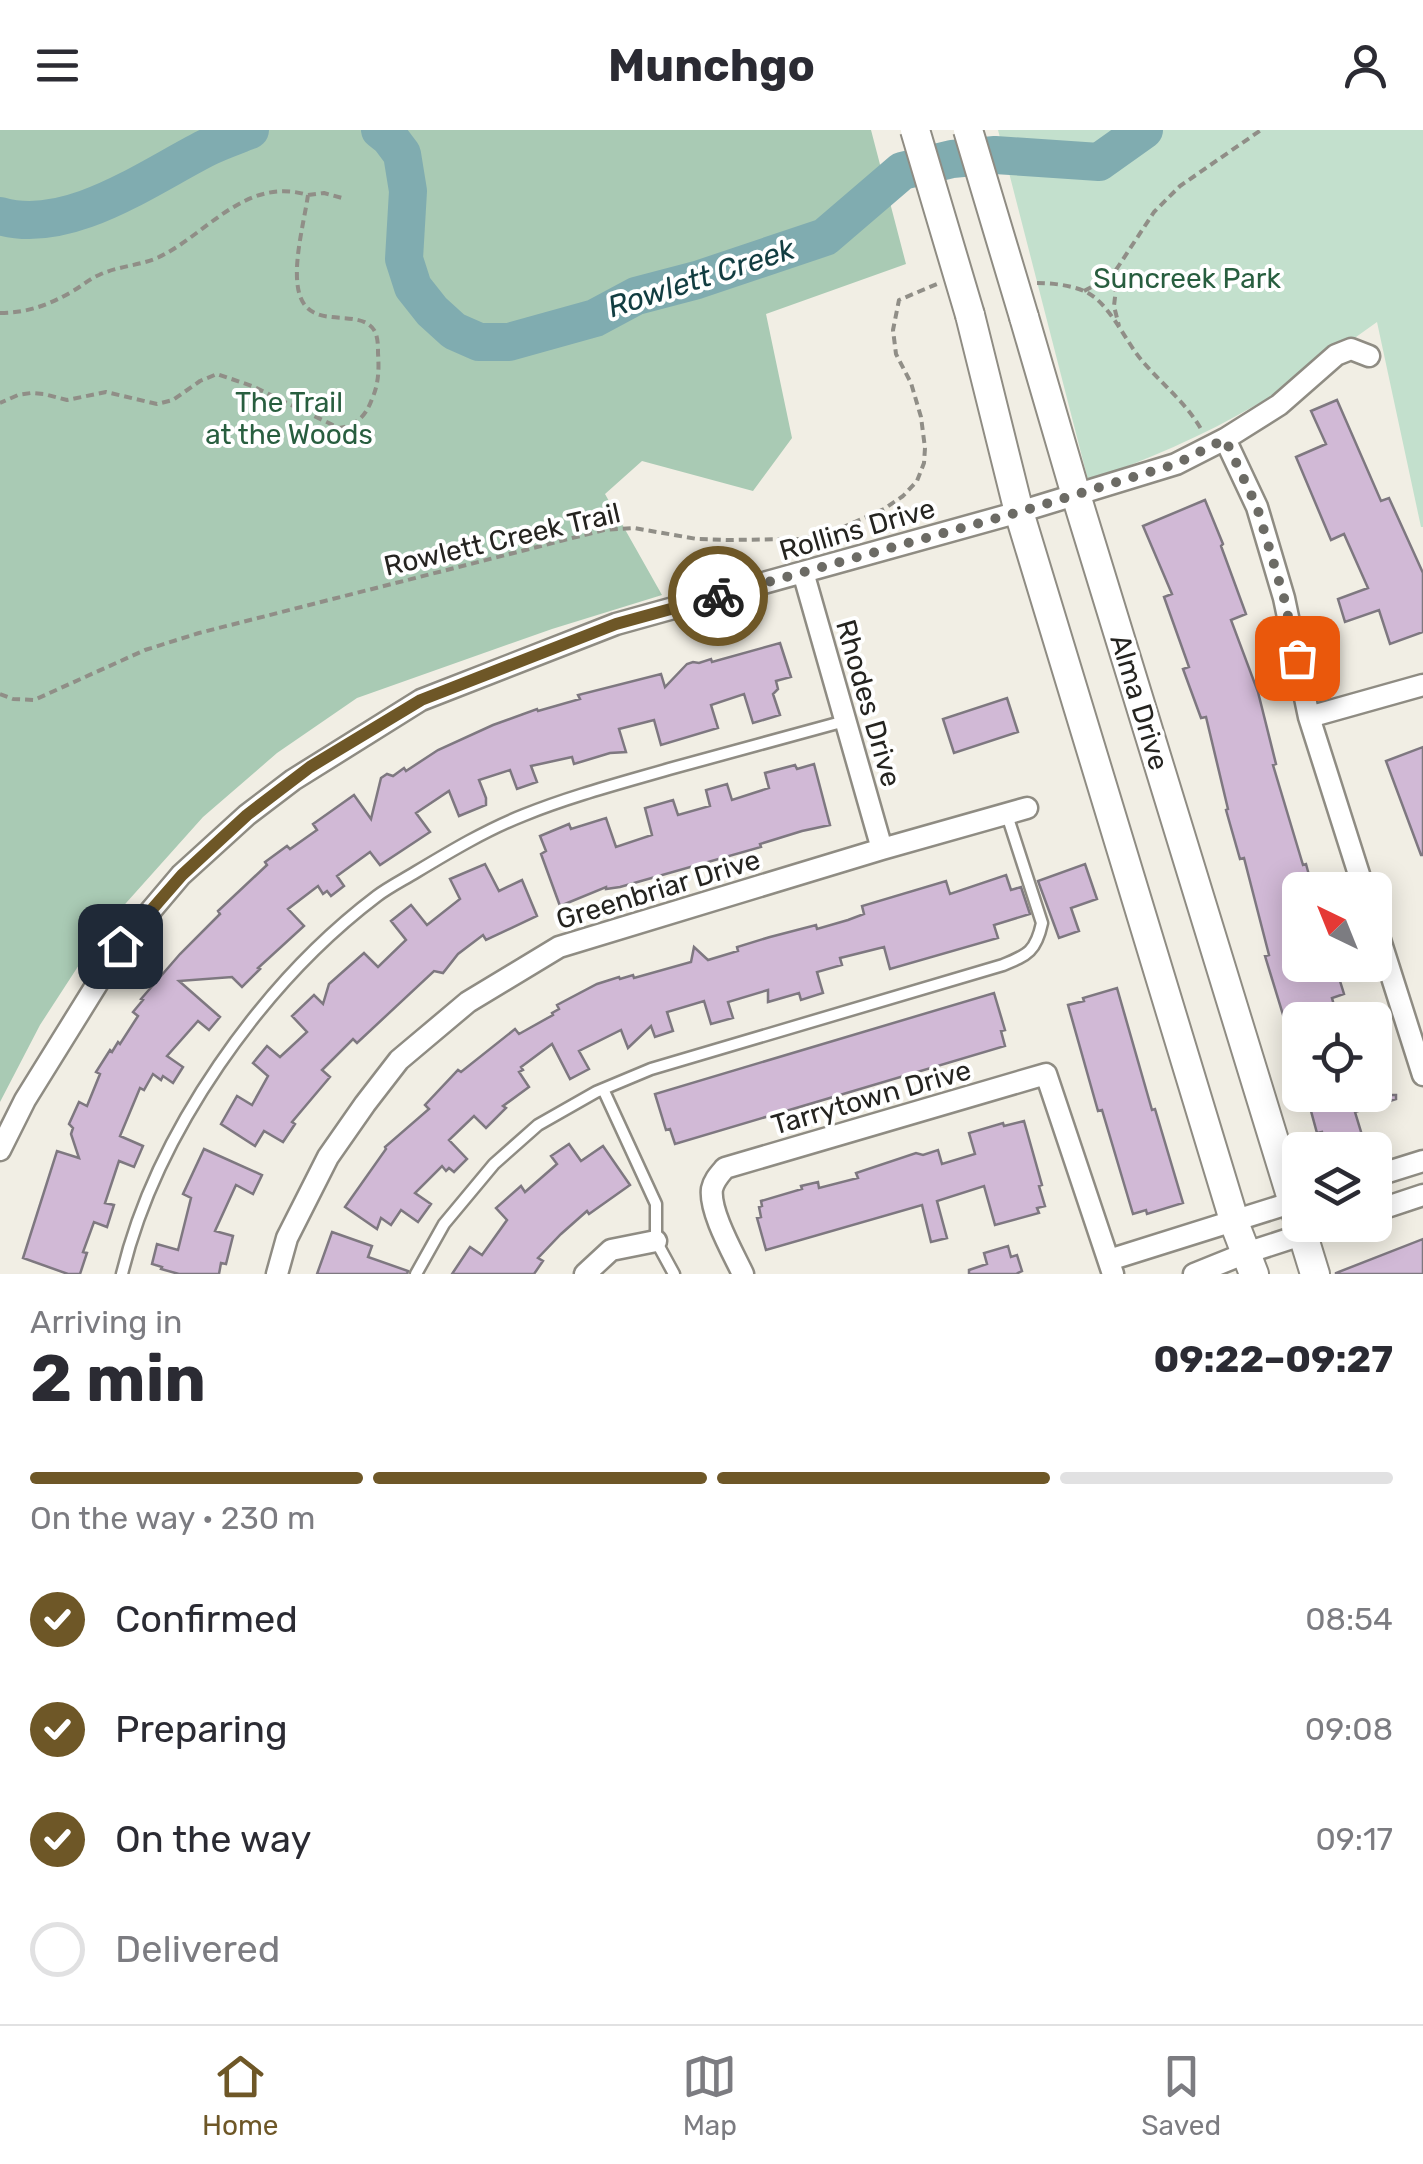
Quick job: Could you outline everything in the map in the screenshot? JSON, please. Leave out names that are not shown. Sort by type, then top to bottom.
[{"type":"main road","points":[[916,130],[970,316],[1019,512],[1250,1264]]},
{"type":"main road","name":"Alma Drive","points":[[968,130],[1076,495],[1282,1158]]},
{"type":"main road","name":"Alma Drive","points":[[1305,1242],[1315,1274]]},
{"type":"street","name":"Rollins Drive","points":[[0,1150],[25,1100],[120,946],[182,875],[247,815],[293,780],[421,700],[616,624],[1019,512],[1176,464],[1279,405],[1336,355],[1352,349],[1369,356]]},
{"type":"street","points":[[1218,442],[1257,507],[1284,598],[1309,717],[1358,872]]},
{"type":"street","name":"Rhodes Drive","points":[[803,572],[882,849]]},
{"type":"street","points":[[1309,717],[1423,685]]},
{"type":"street","name":"Greenbriar Drive","points":[[276,1274],[287,1238],[328,1157],[365,1104],[398,1060],[468,1002],[559,947],[1027,808]]},
{"type":"street","points":[[1392,977],[1423,1075]]},
{"type":"street","name":"Tarrytown Drive","points":[[742,1274],[714,1209],[711,1192],[725,1168],[1046,1074],[1111,1267]]},
{"type":"street","points":[[1392,1171],[1423,1161]]},
{"type":"street","points":[[1392,1205],[1423,1195]]},
{"type":"street","points":[[1111,1267],[1282,1206]]},
{"type":"street","points":[[585,1274],[611,1250],[656,1241]]},
{"type":"street","points":[[1194,1274],[1250,1264],[1290,1242]]},
{"type":"lane","points":[[122,1274],[131,1236],[150,1190],[184,1121],[222,1060],[268,1001],[378,894],[523,815],[845,720]]},
{"type":"lane","points":[[416,1274],[444,1224],[494,1164],[538,1126],[604,1089],[651,1069],[1003,966],[1027,955],[1038,940],[1042,923],[1006,814]]},
{"type":"lane","points":[[604,1089],[656,1204],[656,1241],[674,1274]]},
{"type":"path","points":[[1084,291],[1112,276],[1154,212],[1180,186],[1262,130]]},
{"type":"path","points":[[0,313],[38,309],[97,276],[162,256],[242,202],[282,190],[342,198]]},
{"type":"path","points":[[0,403],[31,393],[68,400],[106,392],[157,404],[173,400],[217,374],[252,386],[339,428],[354,424],[367,412],[376,390],[378,340],[376,331],[368,324],[357,319],[330,318],[312,311],[301,300],[298,280],[308,194]]},
{"type":"path","points":[[1118,267],[1114,306],[1120,330]]},
{"type":"path","name":"Rowlett Creek Trail","points":[[0,694],[13,700],[34,700],[146,650],[199,634],[604,530],[634,528],[727,540],[799,539],[828,534],[884,508],[917,481],[926,448],[921,416],[911,382],[896,354],[893,330],[900,300],[934,284],[954,284]]},
{"type":"path","points":[[1031,284],[1084,291],[1100,302],[1142,362],[1218,442]]},
{"type":"green space","name":"The Trail at the Woods","points":[[0,130],[871,130],[906,264],[766,314],[792,438],[753,491],[642,461],[605,494],[662,595],[357,698],[277,753],[203,817],[101,931],[40,1025],[0,1102]]},
{"type":"green space","name":"Suncreek Park","points":[[998,130],[1423,130],[1423,527],[1377,322],[1287,386],[1236,416],[1174,447],[1088,480]]},
{"type":"building","points":[[1337,400],[1381,501],[1389,498],[1423,573],[1423,632],[1390,644],[1379,610],[1345,622],[1338,599],[1368,588],[1344,534],[1331,540],[1296,457],[1326,444],[1311,411]]},
{"type":"building","points":[[1205,500],[1223,544],[1246,614],[1231,620],[1258,692],[1276,764],[1273,765],[1308,872],[1282,872],[1282,982],[1340,982],[1344,994],[1332,998],[1333,1002],[1282,1002],[1282,1012],[1265,956],[1269,955],[1244,858],[1240,859],[1226,810],[1206,717],[1201,718],[1183,669],[1189,667],[1164,597],[1172,594],[1143,526]]},
{"type":"building","points":[[780,643],[791,677],[776,681],[778,689],[773,694],[780,715],[753,723],[744,694],[711,705],[718,728],[661,745],[654,720],[619,729],[626,752],[574,764],[572,757],[531,766],[537,782],[517,789],[510,770],[479,780],[486,805],[459,816],[449,791],[416,813],[430,832],[380,865],[370,852],[337,876],[344,886],[331,896],[327,891],[323,894],[318,886],[288,909],[304,926],[242,987],[232,977],[179,981],[220,1017],[209,1030],[198,1021],[167,1056],[183,1067],[173,1083],[153,1074],[144,1090],[140,1088],[120,1136],[143,1146],[134,1167],[119,1161],[105,1203],[114,1205],[107,1227],[94,1222],[80,1274],[68,1274],[23,1258],[57,1151],[79,1158],[69,1124],[79,1102],[87,1106],[100,1074],[96,1072],[138,1016],[133,1012],[141,999],[220,914],[218,911],[267,865],[265,862],[317,830],[313,824],[354,795],[371,819],[381,778],[404,768],[406,771],[438,750],[493,725],[580,699],[578,695],[661,674],[665,687],[687,664],[711,659],[712,662]]},
{"type":"building","points":[[1007,698],[1018,732],[954,753],[943,719]]},
{"type":"building","points":[[1423,747],[1423,855],[1421,855],[1386,761]]},
{"type":"building","points":[[814,764],[830,825],[620,887],[606,887],[560,906],[541,854],[546,851],[540,836],[569,824],[571,829],[606,818],[616,847],[652,835],[645,808],[673,800],[678,815],[710,806],[706,790],[727,784],[732,800],[769,788],[765,773]]},
{"type":"building","points":[[485,864],[499,891],[522,880],[537,916],[486,940],[483,935],[458,954],[443,973],[434,971],[357,1043],[353,1039],[322,1070],[330,1077],[292,1122],[295,1124],[283,1142],[264,1131],[255,1146],[221,1124],[237,1096],[252,1105],[268,1076],[253,1063],[267,1046],[280,1057],[307,1032],[292,1016],[314,995],[323,1004],[329,984],[364,953],[378,967],[406,940],[391,921],[411,905],[427,925],[460,899],[450,879]]},
{"type":"building","points":[[1085,864],[1097,899],[1071,908],[1079,931],[1059,938],[1038,881]]},
{"type":"building","points":[[1006,875],[1011,890],[1021,887],[1030,914],[994,925],[998,938],[890,969],[884,947],[840,958],[842,965],[817,972],[823,993],[801,1000],[799,993],[768,1002],[768,990],[728,1002],[733,1018],[711,1024],[704,1001],[667,1012],[673,1031],[655,1037],[651,1026],[628,1048],[621,1030],[579,1051],[589,1069],[570,1079],[552,1044],[521,1067],[519,1072],[529,1087],[503,1106],[506,1108],[486,1128],[474,1116],[449,1140],[467,1159],[454,1172],[442,1166],[415,1193],[431,1204],[418,1222],[401,1210],[391,1225],[381,1218],[377,1229],[345,1207],[385,1147],[429,1109],[425,1105],[458,1070],[461,1072],[515,1029],[519,1034],[553,1015],[559,1009],[557,1005],[597,984],[691,962],[694,947],[708,960],[770,937],[848,920],[864,914],[862,906],[946,881],[950,894]]},
{"type":"building","points":[[1117,988],[1183,1203],[1147,1214],[1146,1210],[1133,1214],[1068,1005]]},
{"type":"building","points":[[994,993],[1005,1030],[1001,1031],[1005,1046],[675,1144],[670,1129],[666,1130],[655,1094]]},
{"type":"building","points":[[1311,1112],[1355,1112],[1361,1132],[1322,1132],[1317,1132]]},
{"type":"building","points":[[1024,1121],[1042,1185],[1039,1186],[1045,1206],[1037,1208],[1039,1213],[995,1225],[984,1186],[937,1201],[947,1238],[931,1242],[922,1205],[766,1250],[757,1218],[761,1217],[761,1201],[802,1189],[801,1186],[818,1182],[819,1188],[858,1178],[856,1173],[916,1153],[938,1150],[942,1164],[975,1154],[969,1133]]},
{"type":"building","points":[[569,1144],[581,1161],[603,1146],[630,1185],[589,1214],[587,1211],[561,1234],[538,1258],[543,1261],[534,1274],[452,1274],[470,1247],[482,1255],[507,1220],[496,1208],[521,1186],[525,1192],[557,1164],[551,1156]]},
{"type":"building","points":[[204,1149],[262,1175],[253,1194],[236,1185],[215,1231],[233,1236],[226,1264],[221,1263],[219,1274],[179,1274],[152,1264],[157,1244],[178,1250],[191,1198],[183,1194]]},
{"type":"building","points":[[332,1232],[372,1246],[368,1257],[408,1271],[407,1274],[317,1274]]},
{"type":"building","points":[[1423,1239],[1423,1274],[1336,1274],[1336,1273]]},
{"type":"building","points":[[1008,1246],[1011,1257],[1017,1255],[1022,1271],[969,1274],[969,1270],[987,1264],[984,1253]]},
{"type":"waterway","name":"Rowlett Creek","points":[[0,216],[26,220],[80,211],[133,188],[211,145],[250,130]]},
{"type":"waterway","name":"Rowlett Creek","points":[[380,130],[402,154],[408,191],[404,259],[413,287],[454,331],[479,342],[509,342],[595,318],[636,296],[825,237],[902,171],[952,159],[995,155],[1099,162],[1144,130]]},
{"type":"way so far","points":[[718,596],[1176,464],[1225,439],[1257,507],[1297,658]]},
{"type":"route","points":[[120,946],[182,875],[247,815],[310,767],[421,700],[616,624],[718,596]]}]
